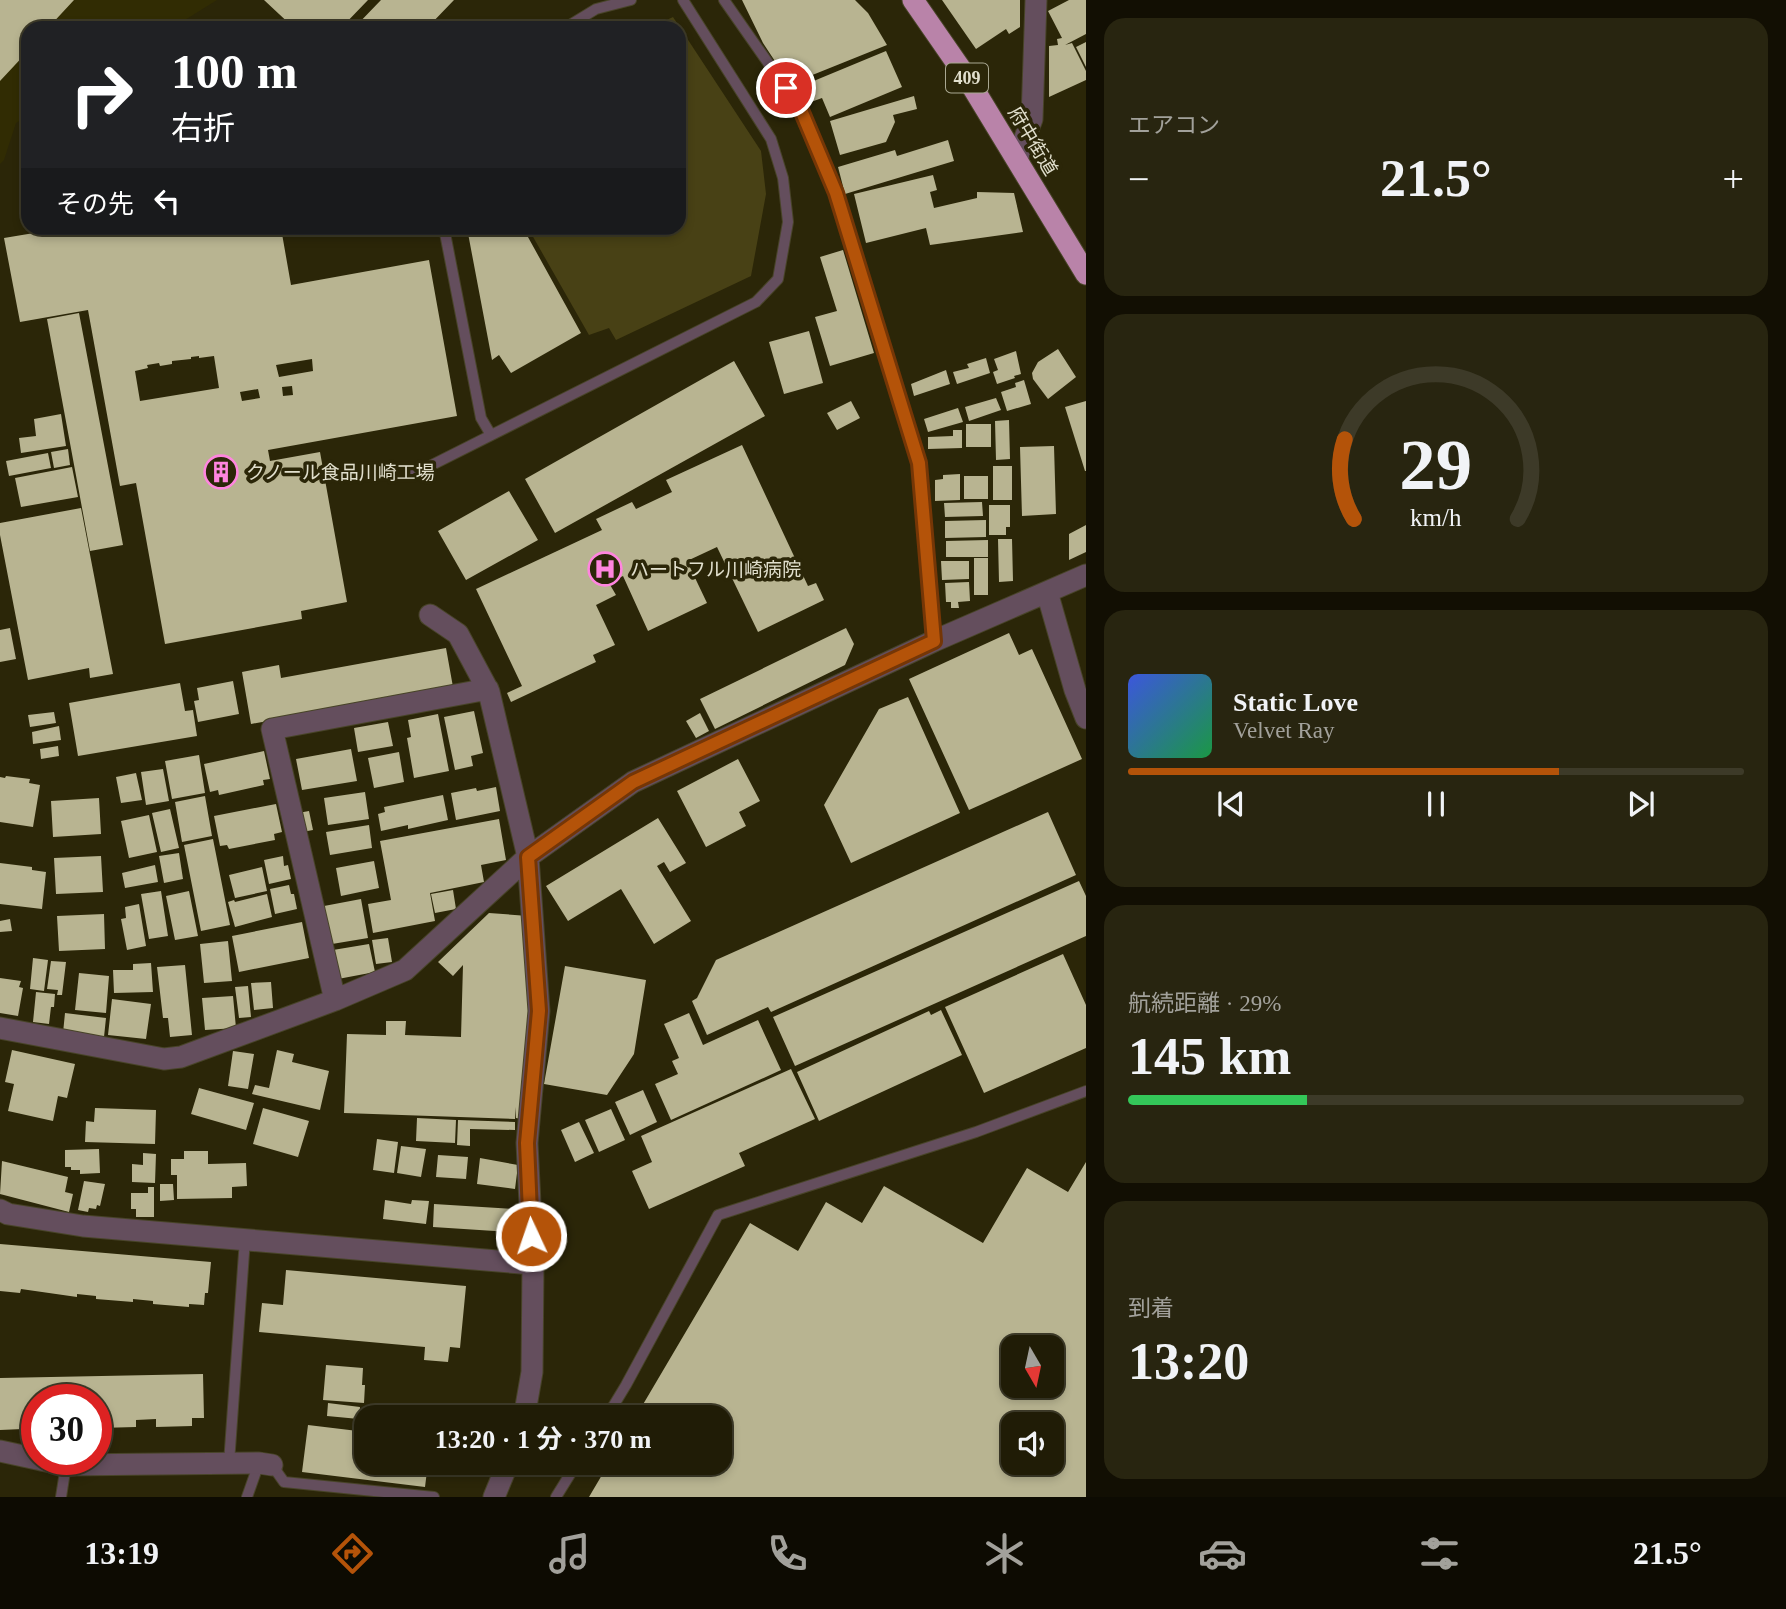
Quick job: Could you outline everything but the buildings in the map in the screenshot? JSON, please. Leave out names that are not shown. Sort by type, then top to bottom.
[{"type":"highway","name":"府中街道","points":[[913,0],[967,78],[1086,274]]},
{"type":"street","points":[[1017,159],[1032,119],[1036,0]]},
{"type":"street","points":[[0,1028],[164,1059],[181,1057],[335,1000],[405,970],[528,857],[633,782],[934,641],[1086,575]]},
{"type":"street","points":[[1046,592],[1086,718]]},
{"type":"street","points":[[430,615],[458,634],[488,689],[528,857],[539,1011],[527,1143],[533,1264],[532,1371],[526,1405]]},
{"type":"street","points":[[335,1000],[272,729],[488,689]]},
{"type":"street","points":[[0,1210],[8,1214],[83,1226],[533,1264]]},
{"type":"street","points":[[0,1451],[21,1455]]},
{"type":"street","points":[[112,1464],[265,1464]]},
{"type":"street","points":[[494,1497],[503,1475]]},
{"type":"lane","points":[[576,21],[596,9],[631,0]]},
{"type":"lane","points":[[410,476],[756,302],[778,279],[788,222],[783,178],[771,139],[683,0]]},
{"type":"lane","points":[[724,0],[801,110],[836,193],[919,463],[934,641]]},
{"type":"lane","points":[[445,235],[481,418],[491,435]]},
{"type":"lane","points":[[614,1405],[719,1214],[976,1132],[1086,1091]]},
{"type":"lane","points":[[229,1463],[246,1240]]},
{"type":"lane","points":[[247,1497],[265,1464],[284,1482],[434,1497]]},
{"type":"lane","points":[[61,1497],[64,1475]]},
{"type":"lane","points":[[556,1497],[570,1475]]},
{"type":"shaded area","points":[[0,0],[217,0],[183,21],[21,21],[21,120],[16,123],[4,160],[0,164]]},
{"type":"shaded area","points":[[686,37],[761,151],[766,194],[751,276],[616,340],[609,328],[589,335],[532,235],[686,235]]},
{"type":"place","name":"クノール食品川崎工場","points":[[221,472]]},
{"type":"place","name":"ハートフル川崎病院","points":[[605,569]]},
{"type":"route","points":[[531,1236],[527,1143],[539,1011],[528,857],[633,782],[934,641],[919,463],[836,193],[801,110],[786,88]]}]
